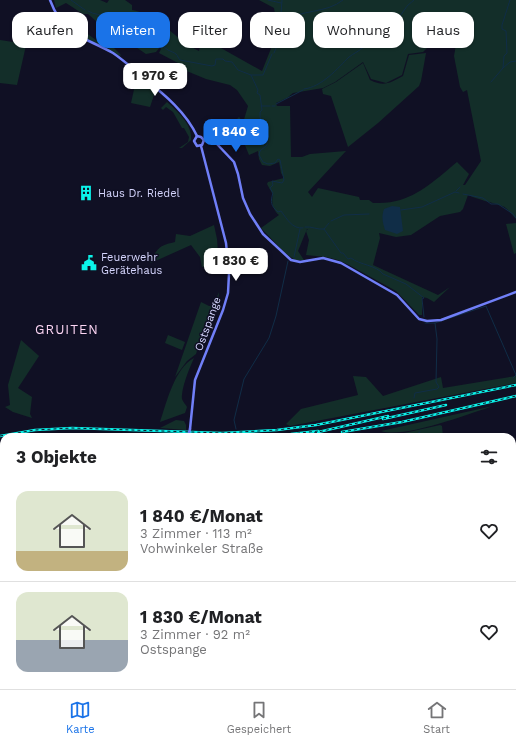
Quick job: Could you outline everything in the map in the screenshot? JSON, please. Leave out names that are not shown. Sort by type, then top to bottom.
[{"type":"main road","points":[[50,0],[59,19],[73,33],[84,40],[112,53],[125,63],[175,105],[186,117],[197,136],[204,140],[216,143],[234,162],[238,171],[243,198],[250,214],[263,234],[291,260],[303,262],[323,258],[341,264],[397,295],[419,318],[426,321],[441,320],[516,292]]},
{"type":"main road","points":[[197,136],[194,139],[194,143],[197,146],[201,146],[204,140]]},
{"type":"main road","name":"Ostspange","points":[[189,433],[195,380],[223,310],[228,293],[229,274],[226,243],[201,146]]},
{"type":"green space","points":[[54,0],[100,0],[107,3],[109,0],[125,0],[132,5],[132,10],[141,12],[96,12],[96,21],[88,14],[88,12],[80,12],[66,3],[56,8]]},
{"type":"green space","points":[[259,0],[516,0],[516,219],[508,209],[504,207],[468,195],[463,209],[460,212],[440,216],[411,235],[396,237],[379,233],[380,238],[373,265],[438,295],[450,287],[434,302],[422,297],[422,315],[419,315],[396,291],[349,265],[326,257],[306,255],[309,240],[306,231],[298,251],[304,260],[295,260],[285,253],[261,228],[279,215],[272,203],[273,195],[267,184],[268,182],[284,178],[281,173],[279,162],[270,166],[262,165],[259,159],[258,151],[249,155],[240,133],[248,106],[237,90],[230,85],[206,79],[177,67],[178,63],[159,53],[161,49],[170,48],[170,32],[178,38],[178,48],[194,48],[199,51],[200,48],[221,48],[262,71],[271,48],[305,48],[305,12],[275,12],[274,8]],"holes":[[[412,12],[474,12],[474,48],[455,48],[454,56],[460,87],[463,92],[467,90],[481,161],[465,185],[463,185],[469,174],[457,162],[436,180],[421,190],[404,199],[396,201],[387,203],[373,203],[369,200],[360,200],[359,197],[318,188],[312,197],[308,192],[346,151],[291,157],[290,106],[277,106],[276,103],[287,98],[293,93],[323,88],[335,82],[363,62],[371,79],[386,83],[402,75],[408,54],[423,52],[427,48],[412,48]]]},
{"type":"green space","points":[[88,34],[96,40],[96,44],[88,40]]},
{"type":"green space","points":[[0,40],[12,42],[12,48],[25,48],[17,85],[0,83]]},
{"type":"green space","points":[[104,48],[114,48],[121,55],[120,56]]},
{"type":"green space","points":[[137,48],[159,48],[156,52],[146,54]]},
{"type":"green space","points":[[426,53],[419,86],[378,123],[348,147],[331,96],[323,94],[322,89],[336,82],[363,63],[370,80],[383,84],[391,82],[403,76],[409,55]]},
{"type":"green space","points":[[137,76],[158,94],[154,95],[150,107],[131,103]]},
{"type":"green space","points":[[167,102],[184,119],[190,129],[191,140],[182,148],[179,148],[188,142],[189,137],[173,112],[166,107],[163,110],[161,108]]},
{"type":"green space","points":[[239,117],[242,121],[239,130],[242,146],[234,138],[228,144],[221,137],[235,124],[234,122]]},
{"type":"green space","points":[[516,223],[516,253],[514,254],[506,224]]},
{"type":"green space","points":[[214,225],[217,239],[219,265],[202,267],[200,257],[191,245],[151,263],[149,261],[162,246],[175,242],[176,234],[190,236]]},
{"type":"green space","points":[[219,292],[218,302],[205,325],[196,354],[187,361],[175,377],[201,302],[209,306],[213,306]]},
{"type":"green space","points":[[168,335],[185,342],[182,350],[165,343]]},
{"type":"green space","points":[[21,340],[39,356],[18,388],[32,397],[30,414],[32,418],[13,412],[5,407],[10,405],[8,385]]},
{"type":"green space","points":[[194,358],[186,378],[182,394],[182,399],[187,407],[185,413],[160,422],[176,378],[187,363]]},
{"type":"green space","points":[[353,376],[366,377],[383,396],[441,377],[443,388],[516,376],[516,383],[290,426],[286,424],[301,409],[358,395]]},
{"type":"green space","points":[[493,406],[453,420],[420,429],[391,433],[381,431]]},
{"type":"green space","points":[[176,420],[184,421],[186,430],[160,428]]},
{"type":"green space","points":[[440,425],[442,426],[443,433],[404,433]]},
{"type":"water","points":[[392,206],[400,207],[403,231],[397,234],[385,230],[383,222],[384,209]]},
{"type":"waterway","points":[[71,0],[85,10]]},
{"type":"waterway","points":[[268,0],[281,3]]},
{"type":"waterway","points":[[274,53],[282,34],[284,21],[281,14],[282,0]]},
{"type":"waterway","points":[[305,13],[329,8],[343,0]]},
{"type":"waterway","points":[[304,89],[311,88],[323,81],[349,57],[362,48],[367,47],[369,42],[385,33],[394,24],[407,6],[414,0]]},
{"type":"waterway","points":[[491,82],[503,68],[504,56],[507,53],[506,31],[502,29],[502,25],[510,0]]},
{"type":"waterway","points":[[88,11],[128,19],[135,29],[148,35],[177,55],[180,60],[212,66],[215,65],[216,59],[223,59],[225,61],[232,62],[238,70],[251,75],[258,90],[257,93],[260,95],[262,110],[260,112],[260,117],[264,126],[262,128],[268,136],[267,145],[260,151],[259,155],[263,162],[268,164],[275,163],[278,159],[280,160],[284,180],[282,183],[272,181],[273,185],[270,188],[273,193],[272,204],[276,210],[278,212],[281,211],[293,225],[303,228]]},
{"type":"waterway","points":[[251,75],[263,75],[272,54]]},
{"type":"waterway","points":[[503,68],[510,62],[516,61]]},
{"type":"waterway","points":[[276,104],[303,90]]},
{"type":"waterway","points":[[261,106],[270,106]]},
{"type":"waterway","points":[[456,191],[460,187]]},
{"type":"waterway","points":[[401,210],[422,207],[455,192],[459,193]]},
{"type":"waterway","points":[[463,194],[483,198],[491,204],[498,204],[513,214],[516,218]]},
{"type":"waterway","points":[[331,221],[344,215],[369,214]]},
{"type":"waterway","points":[[324,229],[329,223]]},
{"type":"waterway","points":[[305,227],[324,229],[341,253],[343,253],[348,259],[351,258],[372,267],[383,274],[406,284],[424,298],[422,299],[424,317]]},
{"type":"waterway","points":[[294,257],[300,229]]},
{"type":"waterway","points":[[236,429],[234,420],[244,379],[269,338],[276,316],[288,261]]},
{"type":"waterway","points":[[435,323],[486,306],[516,375],[513,378]]},
{"type":"waterway","points":[[414,398],[415,393],[437,389],[439,387],[436,382],[437,339],[435,323],[425,323]]},
{"type":"railway","points":[[222,433],[277,430],[316,425],[516,385]]},
{"type":"railway","points":[[342,432],[402,422],[516,396]]},
{"type":"railway","points":[[383,419],[446,405]]},
{"type":"railway","points":[[314,433],[388,416]]},
{"type":"railway","points":[[18,433],[35,430],[72,428],[222,433]]},
{"type":"railway","points":[[300,433],[318,431]]},
{"type":"place","name":"Haus Dr. Riedel","points":[[86,193]]},
{"type":"place","name":"Feuerwehr Gerätehaus","points":[[89,263]]},
{"type":"district","name":"GRUITEN","points":[[67,329]]}]
